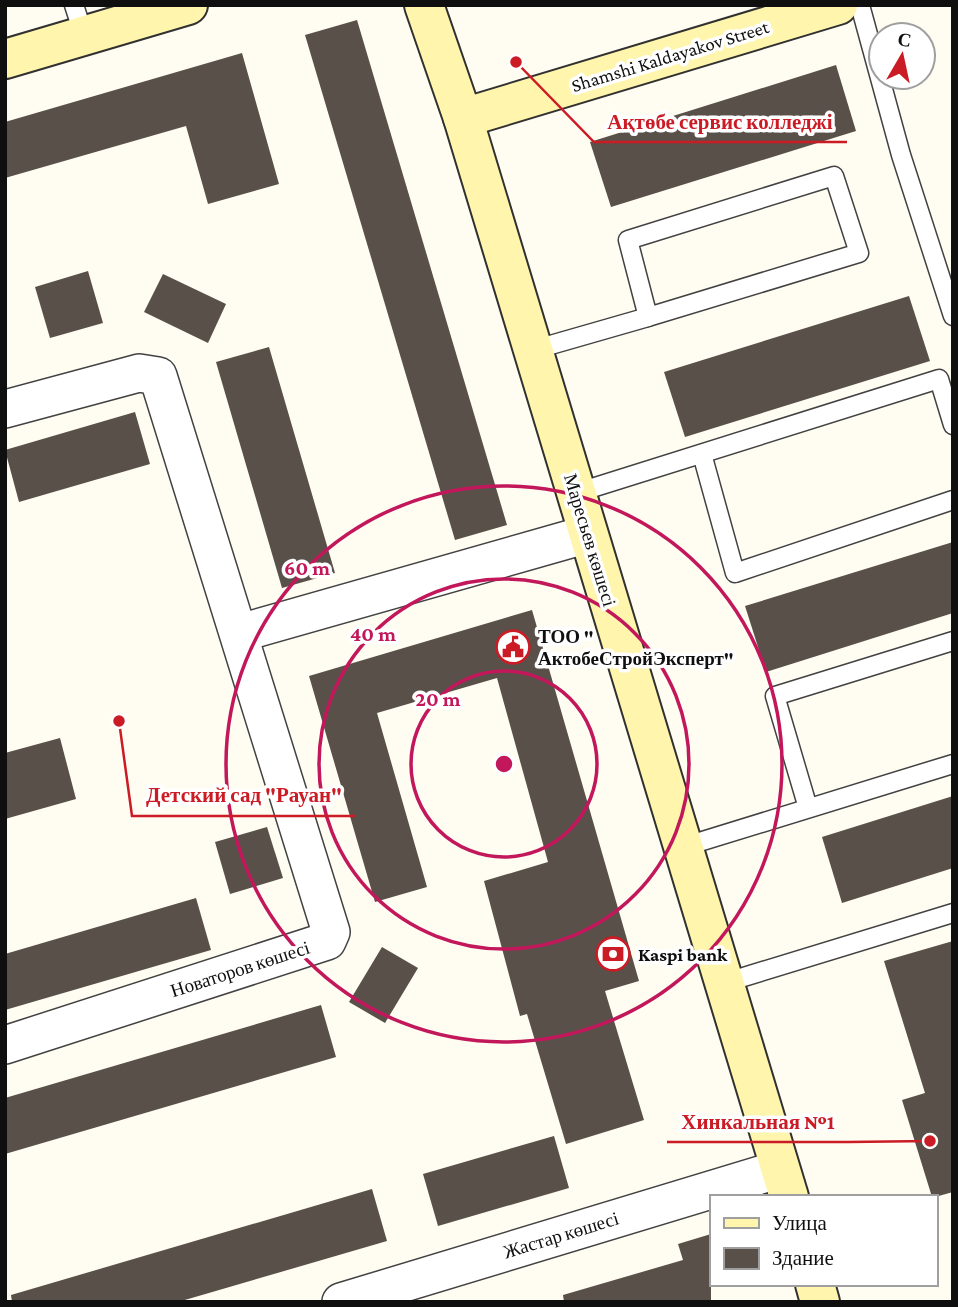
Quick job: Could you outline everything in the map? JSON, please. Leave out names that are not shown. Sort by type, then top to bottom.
[{"type":"main road","points":[[5,59],[79,21],[188,5]]},
{"type":"main road","name":"Маресьев көшесі","points":[[424,5],[463,118],[785,1183]]},
{"type":"main road","name":"Shamshi Kaldayakov Street","points":[[463,118],[838,6]]},
{"type":"street","name":"Новаторов көшесі","points":[[5,409],[139,373],[159,376],[240,633],[330,937],[327,941],[5,1045]]},
{"type":"street","points":[[240,633],[588,534]]},
{"type":"street","name":"Жастар көшесі","points":[[740,1195],[785,1183]]},
{"type":"street","name":"Жастар көшесі","points":[[341,1302],[710,1203]]},
{"type":"lane","points":[[838,6],[901,155],[953,316]]},
{"type":"lane","points":[[533,350],[648,317],[859,253],[834,176],[628,240],[648,317]]},
{"type":"lane","points":[[576,493],[939,379],[953,425]]},
{"type":"lane","points":[[702,454],[735,573],[953,500]]},
{"type":"lane","points":[[808,808],[775,696],[953,641]]},
{"type":"lane","points":[[683,846],[953,764]]},
{"type":"lane","points":[[724,983],[953,913]]},
{"type":"building","points":[[357,20],[507,525],[455,540],[305,35]]},
{"type":"building","points":[[242,53],[279,184],[208,204],[186,126],[5,178],[5,122]]},
{"type":"building","points":[[836,65],[856,131],[611,207],[590,142]]},
{"type":"building","points":[[88,271],[103,323],[50,338],[35,287]]},
{"type":"building","points":[[163,274],[226,304],[208,343],[144,312]]},
{"type":"building","points":[[909,296],[930,361],[685,437],[664,372]]},
{"type":"building","points":[[269,347],[335,573],[282,588],[216,362]]},
{"type":"building","points":[[135,412],[150,464],[19,502],[5,450]]},
{"type":"building","points":[[953,542],[953,613],[766,672],[745,606]]},
{"type":"building","points":[[532,610],[639,981],[605,991],[644,1120],[566,1144],[527,1014],[520,1016],[484,881],[548,862],[497,678],[377,713],[427,887],[375,902],[309,676]]},
{"type":"building","points":[[60,738],[76,799],[5,819],[5,753]]},
{"type":"building","points":[[953,796],[953,868],[842,903],[822,837]]},
{"type":"building","points":[[267,827],[283,878],[230,894],[215,842]]},
{"type":"building","points":[[196,898],[211,950],[5,1010],[5,954]]},
{"type":"building","points":[[953,941],[953,1192],[937,1196],[931,1195],[902,1100],[925,1093],[884,961]]},
{"type":"building","points":[[382,947],[418,968],[385,1023],[349,1002]]},
{"type":"building","points":[[321,1005],[336,1057],[5,1154],[5,1098]]},
{"type":"building","points":[[554,1136],[569,1188],[438,1226],[423,1174]]},
{"type":"building","points":[[372,1189],[387,1241],[178,1302],[12,1302],[11,1295]]},
{"type":"building","points":[[710,1234],[711,1302],[564,1302],[563,1295],[683,1260],[678,1244]]},
{"type":"place","name":"Ақтөбе сервис колледжі","points":[[516,62]]},
{"type":"place","name":"ТОО \" АктобеСтройЭксперт\"","points":[[513,647]]},
{"type":"place","name":"Детский сад \"Рауан\"","points":[[119,721]]},
{"type":"place","name":"Kaspi bank","points":[[613,954]]},
{"type":"place","name":"Хинкальная №1","points":[[930,1141]]}]
